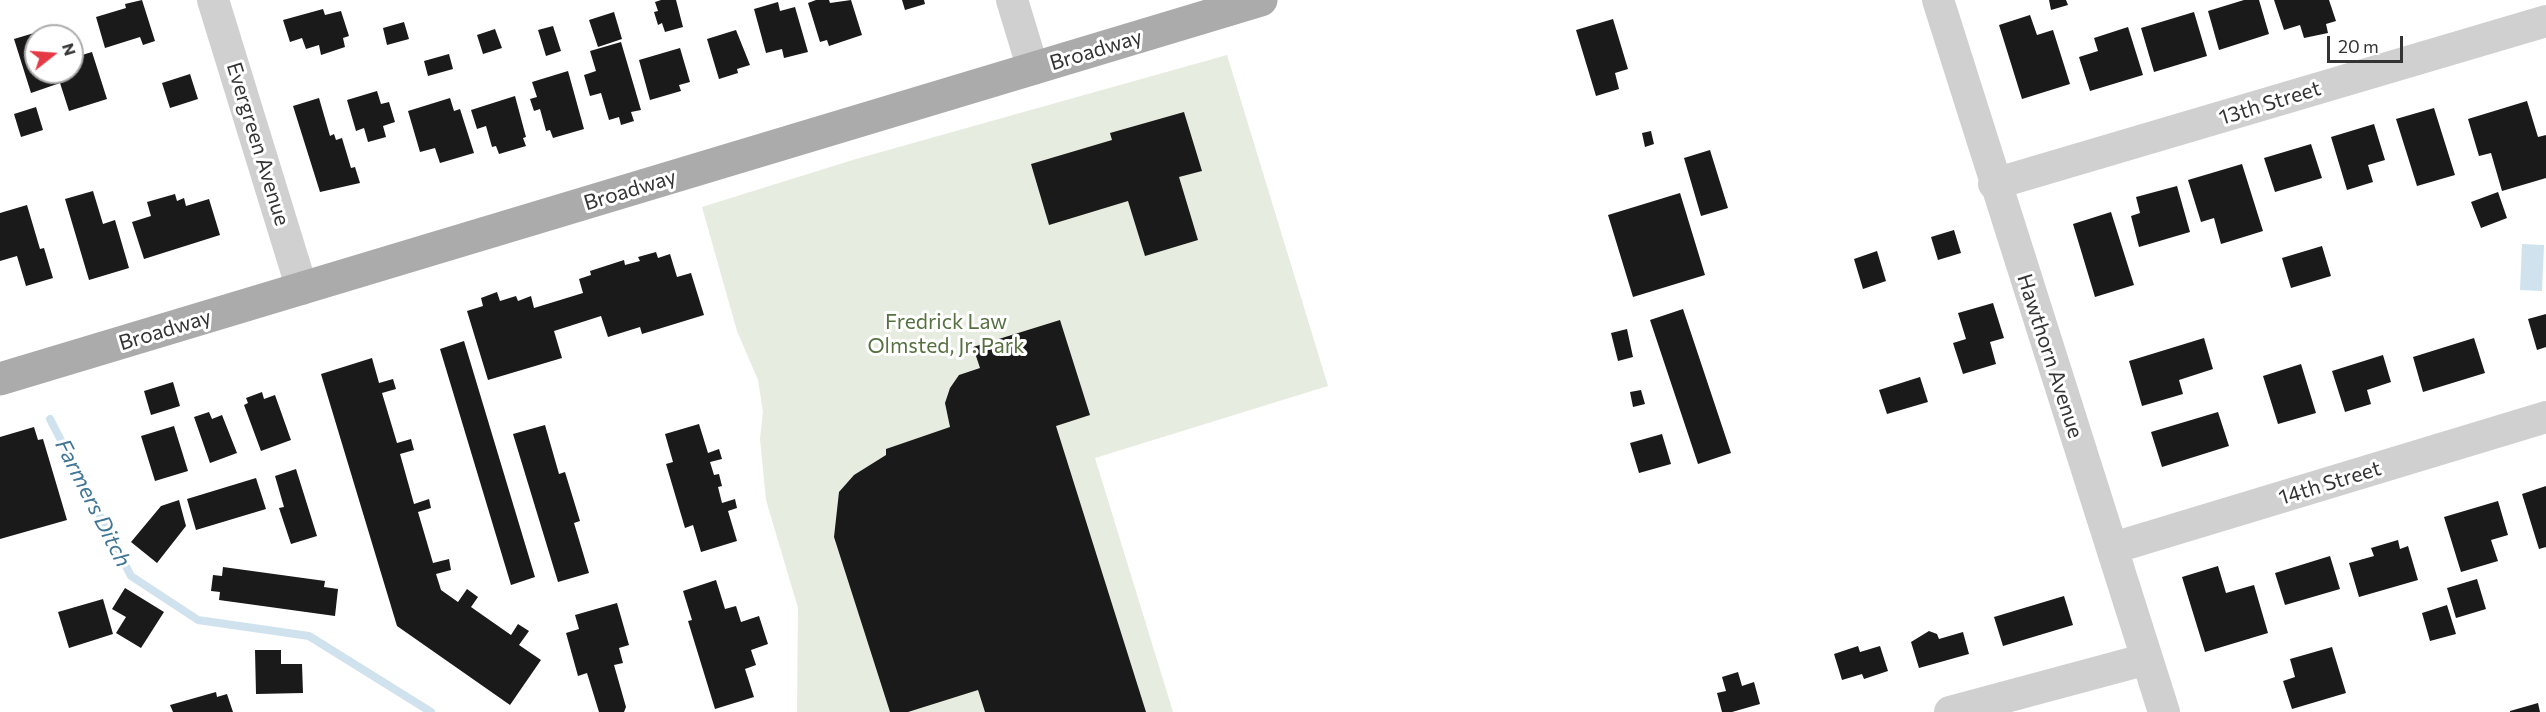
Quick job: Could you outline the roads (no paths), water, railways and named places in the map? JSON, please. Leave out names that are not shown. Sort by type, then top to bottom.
[{"type":"main road","name":"Broadway","points":[[0,379],[1261,0]]},
{"type":"street","name":"Evergreen Avenue","points":[[213,0],[302,289]]},
{"type":"street","points":[[1012,0],[1033,69]]},
{"type":"street","name":"Hawthorn Avenue","points":[[1938,0],[1994,184],[2164,712]]},
{"type":"street","name":"13th Street","points":[[1994,184],[2546,21]]},
{"type":"street","name":"14th Street","points":[[2113,548],[2546,417]]},
{"type":"street","points":[[1950,712],[2147,659]]},
{"type":"water","points":[[2522,244],[2544,245],[2542,291],[2520,290]]},
{"type":"waterway","name":"Farmers Ditch","points":[[50,419],[131,576],[198,620],[309,636],[431,712]]},
{"type":"park label","name":"Fredrick Law Olmsted, Jr. Park","points":[[946,334]]}]
